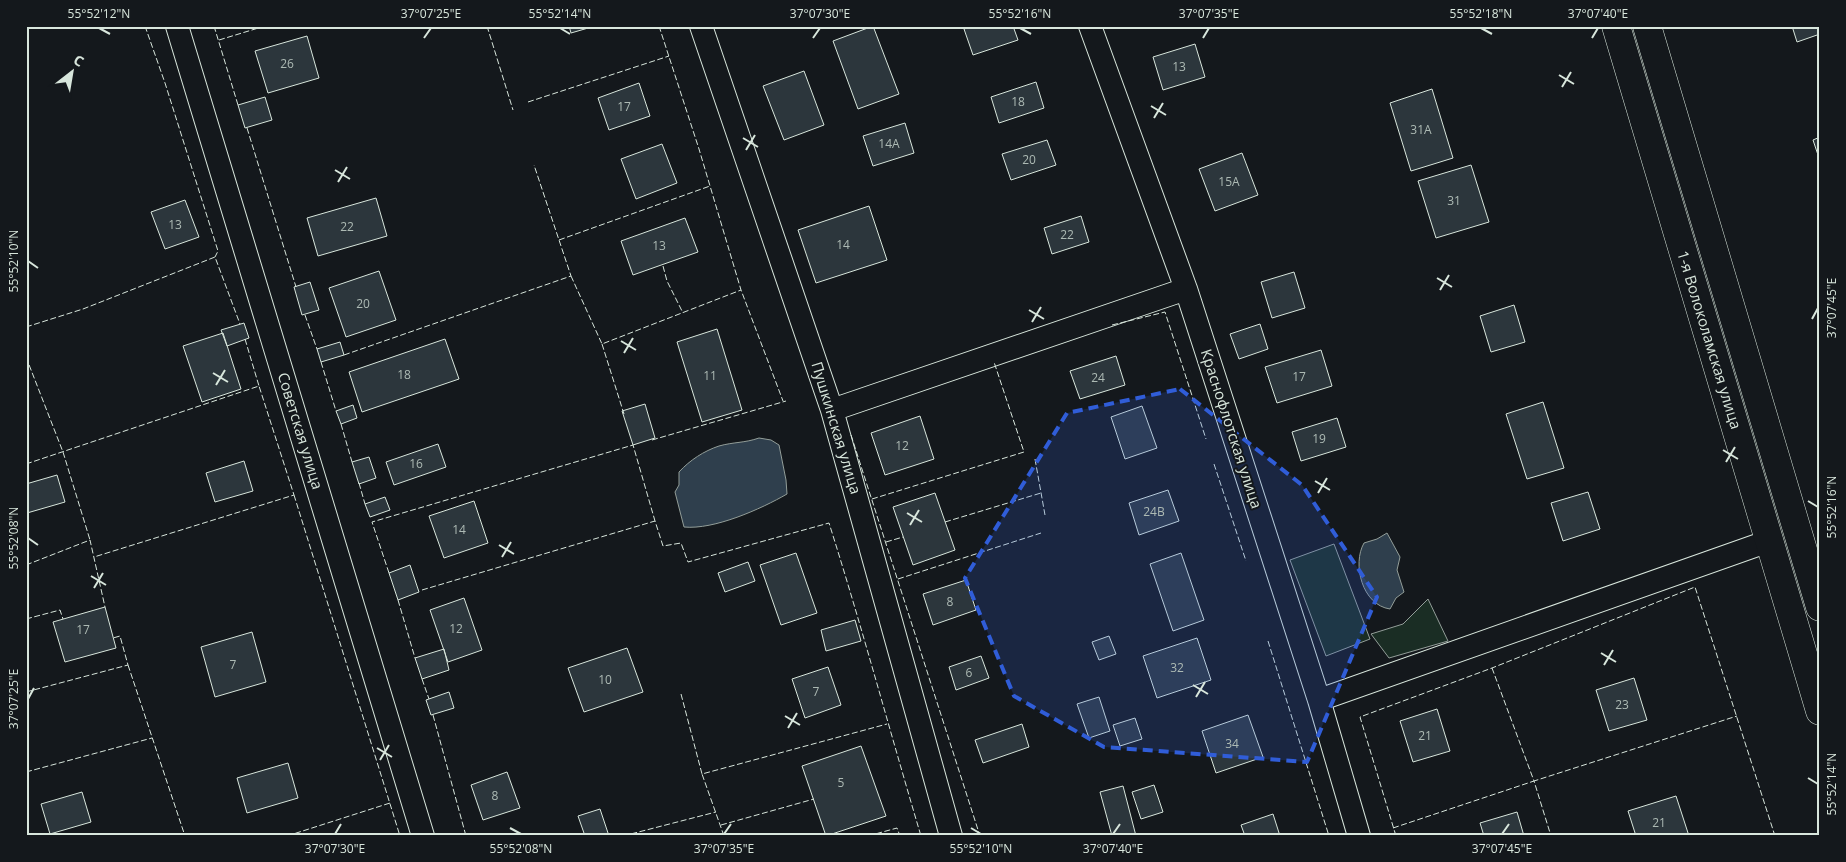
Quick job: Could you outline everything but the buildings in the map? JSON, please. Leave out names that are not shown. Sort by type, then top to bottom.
[{"type":"main road","name":"1-я Волоколамская улица","points":[[1616,26],[1820,711]]},
{"type":"main road","name":"1-я Волоколамская улица","points":[[1648,26],[1820,607]]},
{"type":"street","name":"Советская улица","points":[[177,26],[423,836]]},
{"type":"street","name":"Пушкинская улица","points":[[701,26],[832,410],[952,836]]},
{"type":"street","name":"Краснофлотская улица","points":[[1090,26],[1186,289],[1319,700],[1359,836]]},
{"type":"street","points":[[832,410],[1186,289]]},
{"type":"street","points":[[1319,700],[1769,541]]},
{"type":"highlighted area","points":[[1180,389],[1302,485],[1377,597],[1307,762],[1104,747],[1014,696],[965,578],[1067,413]]},
{"type":"green space","points":[[1334,544],[1370,639],[1326,656],[1290,560]]},
{"type":"green space","points":[[1428,599],[1448,641],[1389,658],[1371,634],[1403,624]]},
{"type":"water","points":[[759,438],[771,440],[779,445],[787,494],[751,512],[723,522],[696,527],[684,527],[675,492],[679,485],[679,472],[693,460],[713,448]]},
{"type":"water","points":[[1387,533],[1400,557],[1397,570],[1404,592],[1396,598],[1390,609],[1380,606],[1366,592],[1362,582],[1359,562],[1364,543],[1377,539]]},
{"type":"fence","points":[[145,26],[218,251],[215,257]]},
{"type":"fence","points":[[214,26],[238,105]]},
{"type":"fence","points":[[219,40],[265,26]]},
{"type":"fence","points":[[487,26],[513,110]]},
{"type":"fence","points":[[659,26],[699,149],[741,290],[783,401]]},
{"type":"fence","points":[[528,102],[669,56]]},
{"type":"fence","points":[[247,128],[296,287]]},
{"type":"fence","points":[[344,355],[571,276],[534,165]]},
{"type":"fence","points":[[559,240],[710,186]]},
{"type":"fence","points":[[26,327],[83,309],[215,257],[240,324]]},
{"type":"fence","points":[[663,266],[667,281],[683,313]]},
{"type":"fence","points":[[571,276],[602,344],[741,290]]},
{"type":"fence","points":[[1112,325],[1165,312],[1206,439]]},
{"type":"fence","points":[[305,315],[317,349]]},
{"type":"fence","points":[[245,339],[259,386]]},
{"type":"fence","points":[[602,344],[624,414]]},
{"type":"fence","points":[[26,357],[63,452],[90,540]]},
{"type":"fence","points":[[321,362],[336,411]]},
{"type":"fence","points":[[872,499],[1024,452],[994,362]]},
{"type":"fence","points":[[26,464],[259,386],[294,495],[94,557]]},
{"type":"fence","points":[[652,440],[786,401]]},
{"type":"fence","points":[[341,424],[352,462]]},
{"type":"fence","points":[[851,435],[980,836]]},
{"type":"fence","points":[[389,573],[372,522],[633,445],[655,521]]},
{"type":"fence","points":[[1035,459],[1045,515]]},
{"type":"fence","points":[[1214,464],[1246,561]]},
{"type":"fence","points":[[359,483],[365,504]]},
{"type":"fence","points":[[945,522],[1041,493]]},
{"type":"fence","points":[[294,495],[400,836]]},
{"type":"fence","points":[[422,590],[655,521],[663,546],[681,543],[688,562],[829,523],[921,836]]},
{"type":"fence","points":[[898,579],[1041,533]]},
{"type":"fence","points":[[886,542],[903,537]]},
{"type":"fence","points":[[26,565],[90,540],[105,607]]},
{"type":"fence","points":[[1396,836],[1360,717],[1492,668],[1695,587],[1775,836]]},
{"type":"fence","points":[[398,600],[415,658]]},
{"type":"fence","points":[[26,619],[60,610],[63,619]]},
{"type":"fence","points":[[26,692],[128,665],[120,636],[113,638]]},
{"type":"fence","points":[[1268,641],[1329,836]]},
{"type":"fence","points":[[128,665],[185,836]]},
{"type":"fence","points":[[1492,668],[1534,781],[1737,716]]},
{"type":"fence","points":[[422,679],[429,699]]},
{"type":"fence","points":[[681,694],[702,774]]},
{"type":"fence","points":[[433,715],[466,836]]},
{"type":"fence","points":[[724,836],[702,774],[887,724]]},
{"type":"fence","points":[[26,772],[152,738]]},
{"type":"fence","points":[[1393,828],[1534,781],[1551,836]]},
{"type":"fence","points":[[721,825],[814,799]]},
{"type":"fence","points":[[287,836],[390,803]]},
{"type":"fence","points":[[623,836],[716,812]]},
{"type":"fence","points":[[868,836],[897,828],[900,836]]}]
